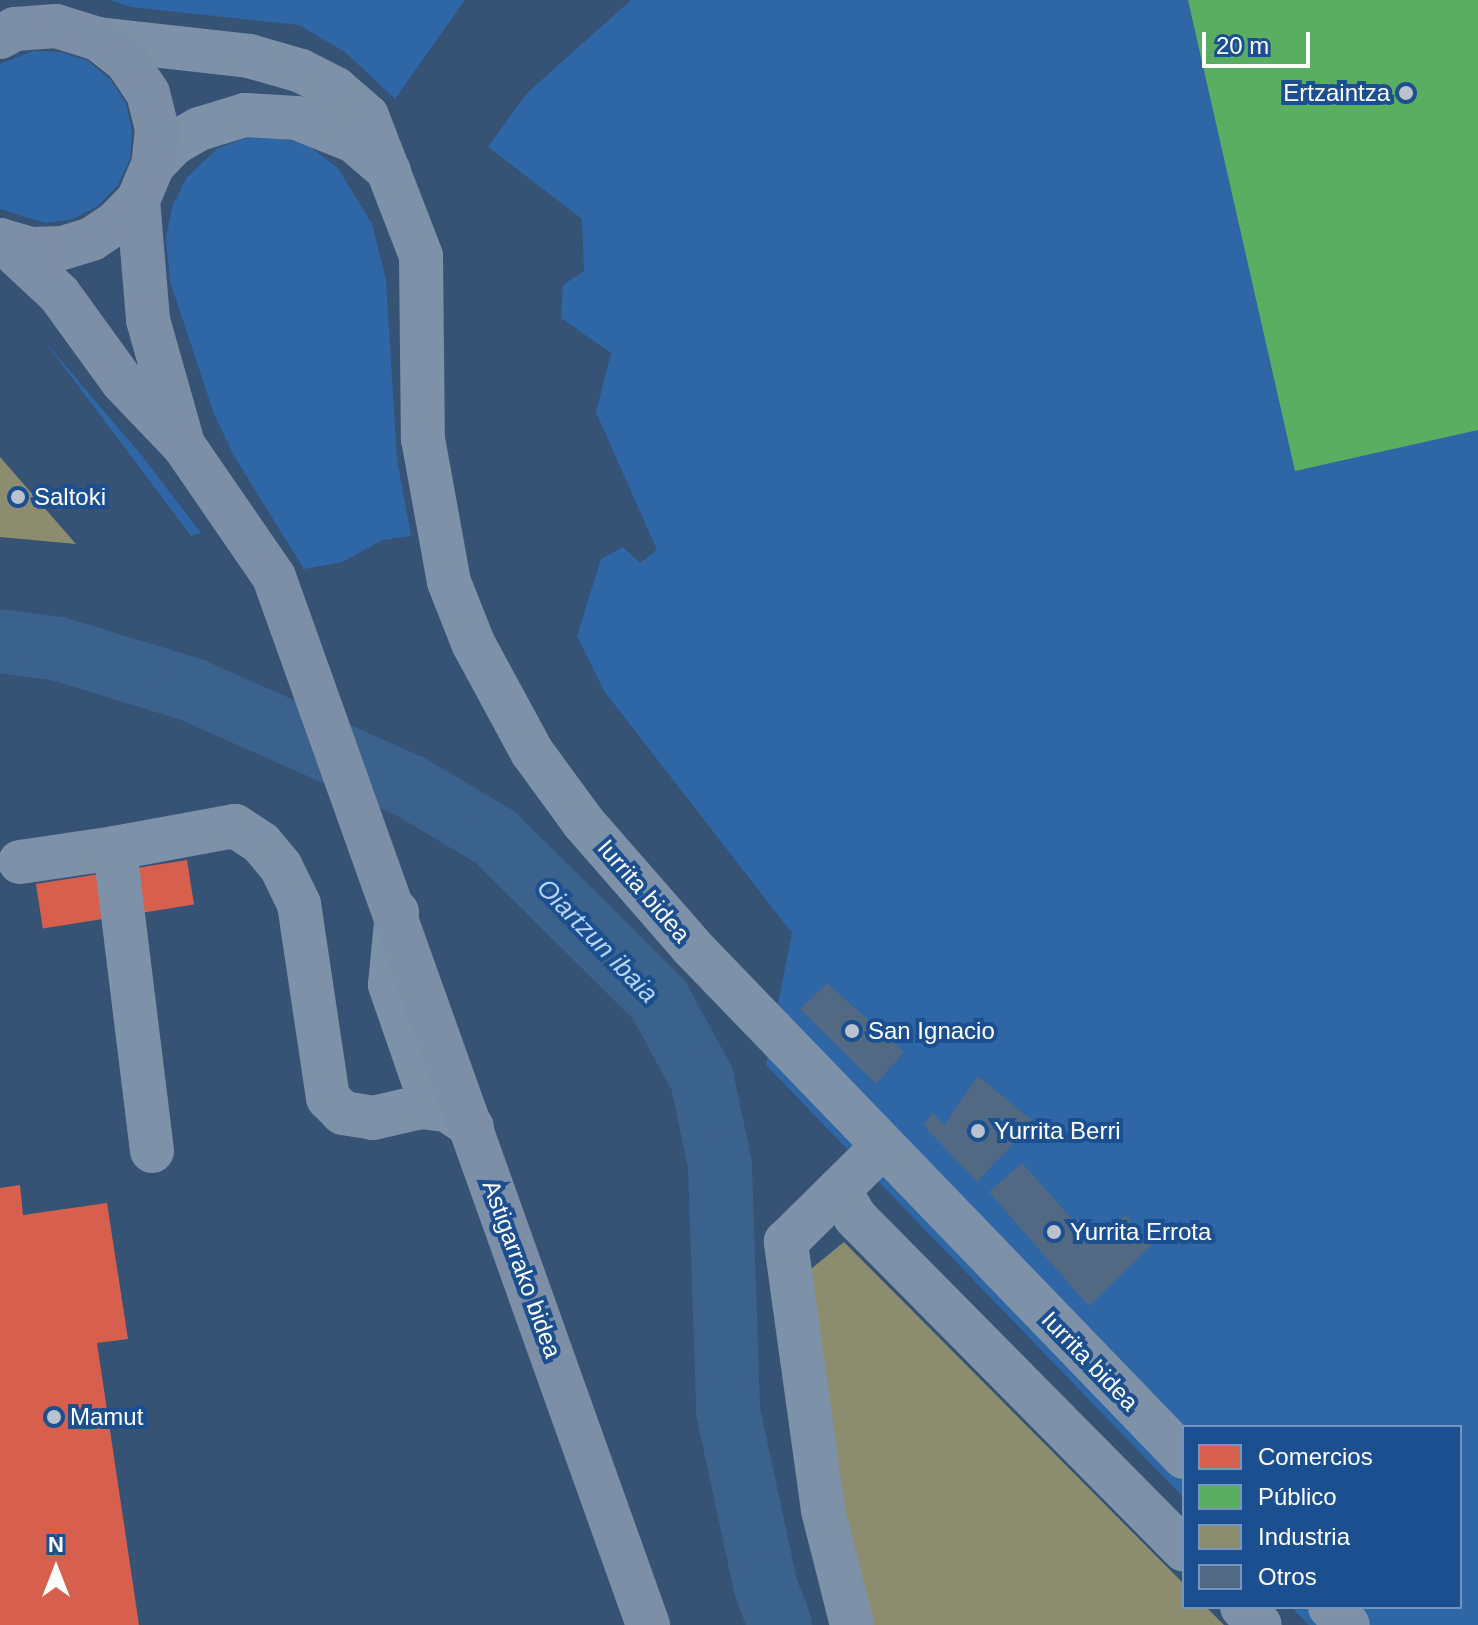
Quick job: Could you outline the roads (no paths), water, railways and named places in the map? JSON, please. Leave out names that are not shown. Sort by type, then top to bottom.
[{"type":"main road","points":[[0,37],[39,13],[98,39],[127,62],[148,93],[157,129],[146,182],[148,320],[184,446]]},
{"type":"main road","points":[[1,240],[31,249],[62,248],[92,239],[146,182]]},
{"type":"main road","points":[[1,240],[59,294],[122,381],[184,446]]},
{"type":"main road","name":"Astigarrako bidea","points":[[184,446],[274,577],[306,657],[648,1625]]},
{"type":"street","name":"Iurrita bidea","points":[[98,39],[249,56],[301,71],[336,89],[367,116],[394,175],[421,256],[423,439],[449,582],[501,701],[583,822],[882,1147],[1182,1455]]},
{"type":"street","points":[[146,182],[173,144],[199,129],[245,115],[297,118],[333,132],[354,141],[394,175]]},
{"type":"street","points":[[20,862],[235,826],[261,843],[281,867],[299,904],[328,1098],[343,1113],[373,1118],[417,1108],[447,1110],[472,1127]]},
{"type":"street","points":[[115,848],[152,1151]]},
{"type":"street","points":[[397,912],[390,985],[425,1086],[425,1099],[417,1108]]},
{"type":"street","points":[[852,1625],[823,1510],[786,1242],[882,1147]]},
{"type":"street","points":[[839,1190],[866,1228],[1182,1548]]},
{"type":"street","points":[[1244,1609],[1260,1625]]},
{"type":"street","points":[[1332,1609],[1348,1625]]},
{"type":"waterway","name":"Oiartzun ibaia","points":[[0,641],[59,649],[190,689],[411,787],[495,837],[659,1000],[702,1079],[720,1165],[728,1411],[766,1588],[780,1625]]},
{"type":"place","name":"Ertzaintza","points":[[1406,93]]},
{"type":"place","name":"Saltoki","points":[[18,497]]},
{"type":"place","name":"San Ignacio","points":[[852,1031]]},
{"type":"place","name":"Yurrita Berri","points":[[978,1131]]},
{"type":"place","name":"Yurrita Errota","points":[[1054,1232]]},
{"type":"place","name":"Mamut","points":[[54,1417]]}]
